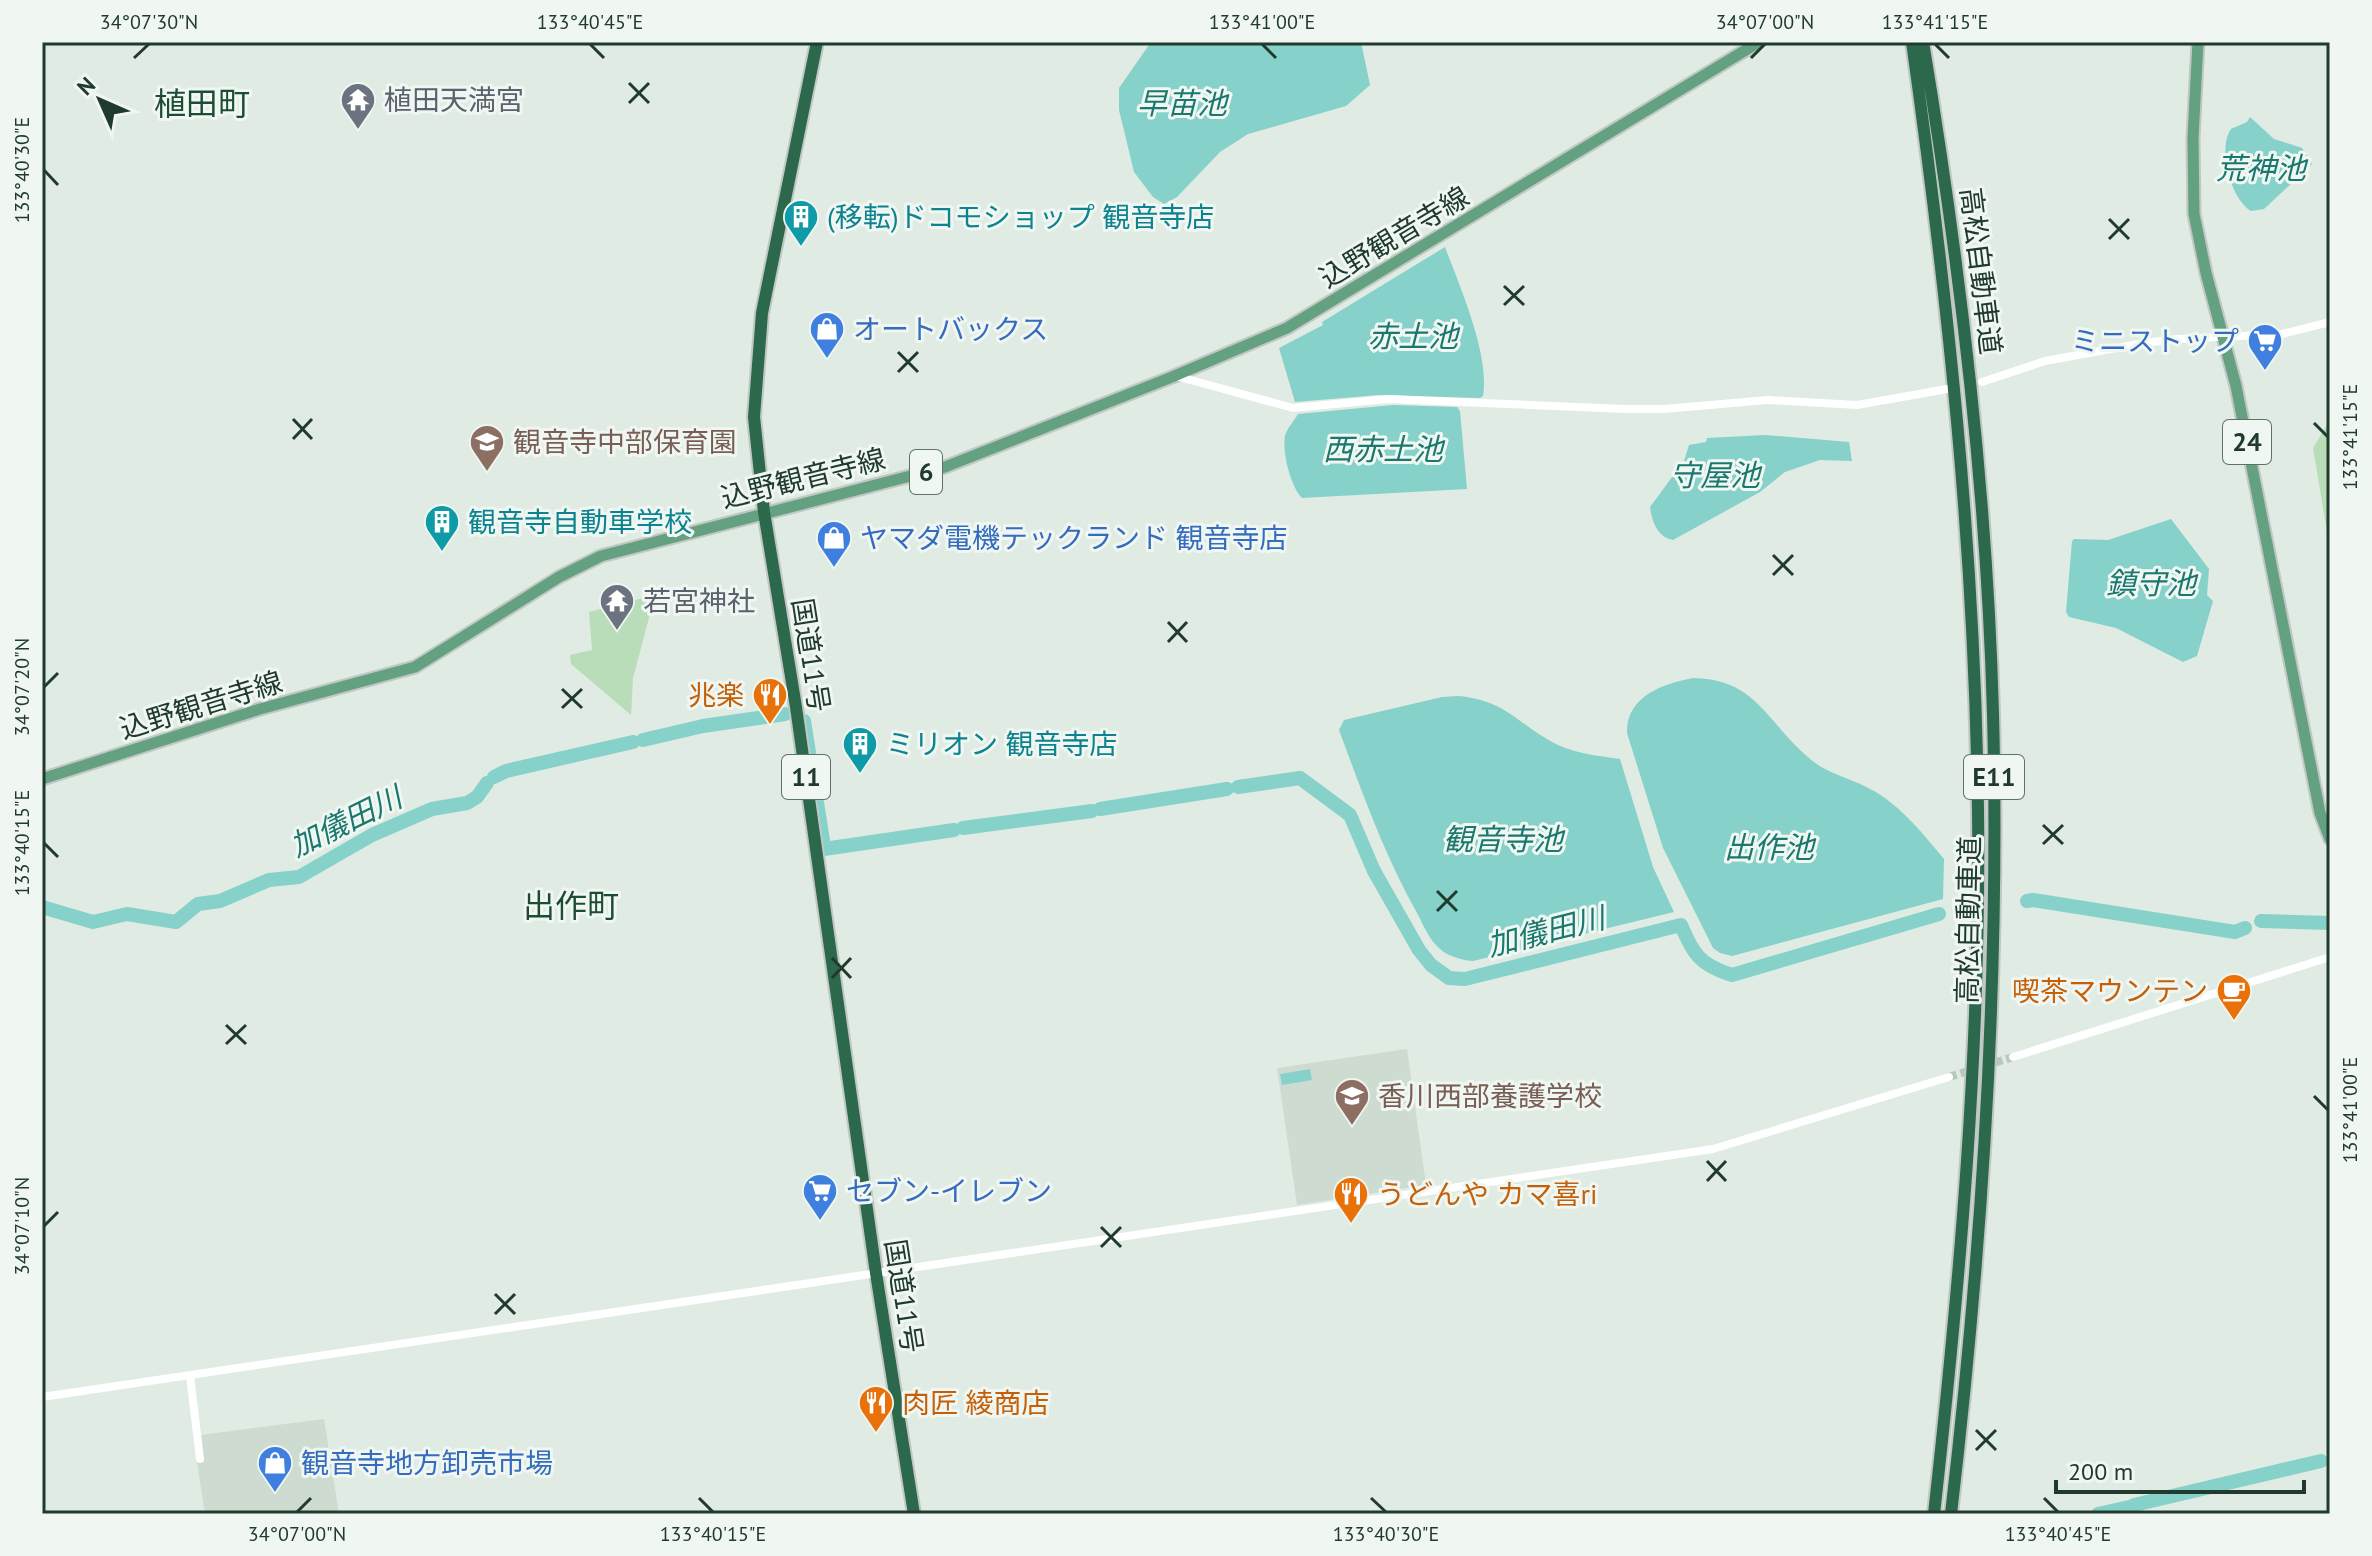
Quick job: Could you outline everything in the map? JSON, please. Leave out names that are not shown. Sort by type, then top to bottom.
[{"type":"highway","name":"国道11号","points":[[817,42],[762,313],[754,406],[764,512],[914,1514]]},
{"type":"highway","name":"高松自動車道","points":[[1912,42],[1950,326],[1969,547],[1979,813],[1976,1010],[1963,1204],[1934,1514]]},
{"type":"highway","name":"高松自動車道","points":[[1923,42],[1950,208],[1967,341],[1985,543],[1993,712],[1990,998],[1982,1191],[1951,1514]]},
{"type":"main road","name":"込野観音寺線","points":[[42,779],[260,709],[415,667],[591,560],[621,549],[945,467],[1287,328],[1759,42]]},
{"type":"main road","name":"24","points":[[2198,42],[2193,138],[2194,214],[2236,386],[2320,813],[2330,839]]},
{"type":"street","points":[[1982,382],[2045,361],[2144,343],[2282,334],[2330,322]]},
{"type":"street","points":[[1176,375],[1293,408],[1388,399],[1625,409],[1768,400],[1857,405],[1947,389]]},
{"type":"street","points":[[2013,1057],[2330,957]]},
{"type":"street","points":[[42,1397],[1713,1149],[1949,1077]]},
{"type":"street","points":[[190,1376],[200,1459]]},
{"type":"shaded area","name":"香川西部養護学校","points":[[1407,1049],[1426,1185],[1297,1205],[1277,1068]]},
{"type":"shaded area","name":"観音寺地方卸売市場","points":[[324,1419],[339,1514],[205,1514],[193,1436]]},
{"type":"green space","points":[[2330,420],[2330,549],[2313,448]]},
{"type":"green space","points":[[655,595],[633,678],[631,715],[571,664],[570,655],[592,650],[589,612]]},
{"type":"water","name":"早苗池","points":[[1151,42],[1361,42],[1370,85],[1346,106],[1248,134],[1220,152],[1177,197],[1164,204],[1153,197],[1134,172],[1119,110],[1119,88]]},
{"type":"water","name":"荒神池","points":[[2250,117],[2274,139],[2302,148],[2312,164],[2264,209],[2251,211],[2237,196],[2232,185],[2225,149],[2231,129],[2247,122]]},
{"type":"water","name":"赤土池","points":[[1445,247],[1478,341],[1484,379],[1483,396],[1379,395],[1295,402],[1279,348],[1323,325],[1322,322]]},
{"type":"water","name":"西赤土池","points":[[1393,405],[1457,407],[1460,411],[1467,489],[1302,498],[1291,478],[1284,443],[1286,433],[1298,414]]},
{"type":"water","name":"守屋池","points":[[1765,435],[1849,442],[1852,461],[1820,460],[1785,472],[1760,492],[1673,540],[1659,532],[1650,507],[1684,461],[1689,445],[1706,442],[1707,438]]},
{"type":"water","name":"鎮守池","points":[[2171,519],[2209,569],[2207,595],[2213,601],[2197,656],[2183,662],[2116,628],[2069,617],[2066,612],[2074,539],[2108,540]]},
{"type":"water","name":"出作池","points":[[1693,678],[1715,680],[1746,694],[1816,764],[1866,787],[1894,805],[1944,859],[1943,899],[1732,956],[1713,948],[1663,848],[1627,733],[1633,710],[1648,694]]},
{"type":"water","name":"観音寺池","points":[[1458,696],[1475,698],[1501,708],[1565,748],[1620,759],[1653,867],[1674,912],[1473,961],[1452,956],[1439,948],[1427,933],[1394,867],[1339,730],[1344,720]]},
{"type":"water","points":[[1310,1069],[1312,1080],[1282,1085],[1280,1074]]},
{"type":"waterway","name":"加儀田川","points":[[643,740],[703,726],[785,714]]},
{"type":"waterway","name":"加儀田川","points":[[804,721],[823,840]]},
{"type":"waterway","name":"加儀田川","points":[[494,777],[506,771],[633,742]]},
{"type":"waterway","name":"加儀田川","points":[[1238,787],[1300,778],[1350,815],[1374,871],[1419,950],[1431,965],[1449,978],[1465,979],[1681,925],[1699,957],[1712,967],[1732,975],[1939,914]]},
{"type":"waterway","name":"加儀田川","points":[[42,907],[93,922],[127,914],[176,922],[198,904],[220,901],[269,880],[299,877],[372,835],[432,809],[467,803],[477,797],[487,783]]},
{"type":"waterway","name":"加儀田川","points":[[1100,809],[1227,789]]},
{"type":"waterway","name":"加儀田川","points":[[963,828],[1092,811]]},
{"type":"waterway","name":"加儀田川","points":[[824,849],[954,830]]},
{"type":"waterway","name":"加儀田川","points":[[2027,901],[2235,932],[2245,928]]},
{"type":"waterway","name":"加儀田川","points":[[2261,921],[2330,923]]},
{"type":"waterway","points":[[2134,1505],[2321,1461]]},
{"type":"waterway","points":[[2098,1514],[2129,1507]]},
{"type":"tunnel","points":[[1949,1077],[2013,1057]]},
{"type":"place","name":"植田天満宮","points":[[358,131]]},
{"type":"place","name":"(移転)ドコモショップ 観音寺店","points":[[801,248]]},
{"type":"place","name":"オートバックス","points":[[827,360]]},
{"type":"place","name":"ミニストップ","points":[[2265,372]]},
{"type":"place","name":"観音寺中部保育園","points":[[487,473]]},
{"type":"place","name":"観音寺自動車学校","points":[[442,553]]},
{"type":"place","name":"ヤマダ電機テックランド 観音寺店","points":[[834,569]]},
{"type":"place","name":"若宮神社","points":[[617,632]]},
{"type":"place","name":"兆楽","points":[[770,726]]},
{"type":"place","name":"ミリオン 観音寺店","points":[[860,775]]},
{"type":"place","name":"喫茶マウンテン","points":[[2234,1022]]},
{"type":"place","name":"香川西部養護学校","points":[[1352,1127]]},
{"type":"place","name":"セブン-イレブン","points":[[820,1222]]},
{"type":"place","name":"うどんや カマ喜ri","points":[[1351,1225]]},
{"type":"place","name":"肉匠 綾商店","points":[[876,1434]]},
{"type":"place","name":"観音寺地方卸売市場","points":[[275,1494]]},
{"type":"district","name":"植田町","points":[[202,104]]},
{"type":"district","name":"出作町","points":[[571,906]]}]
